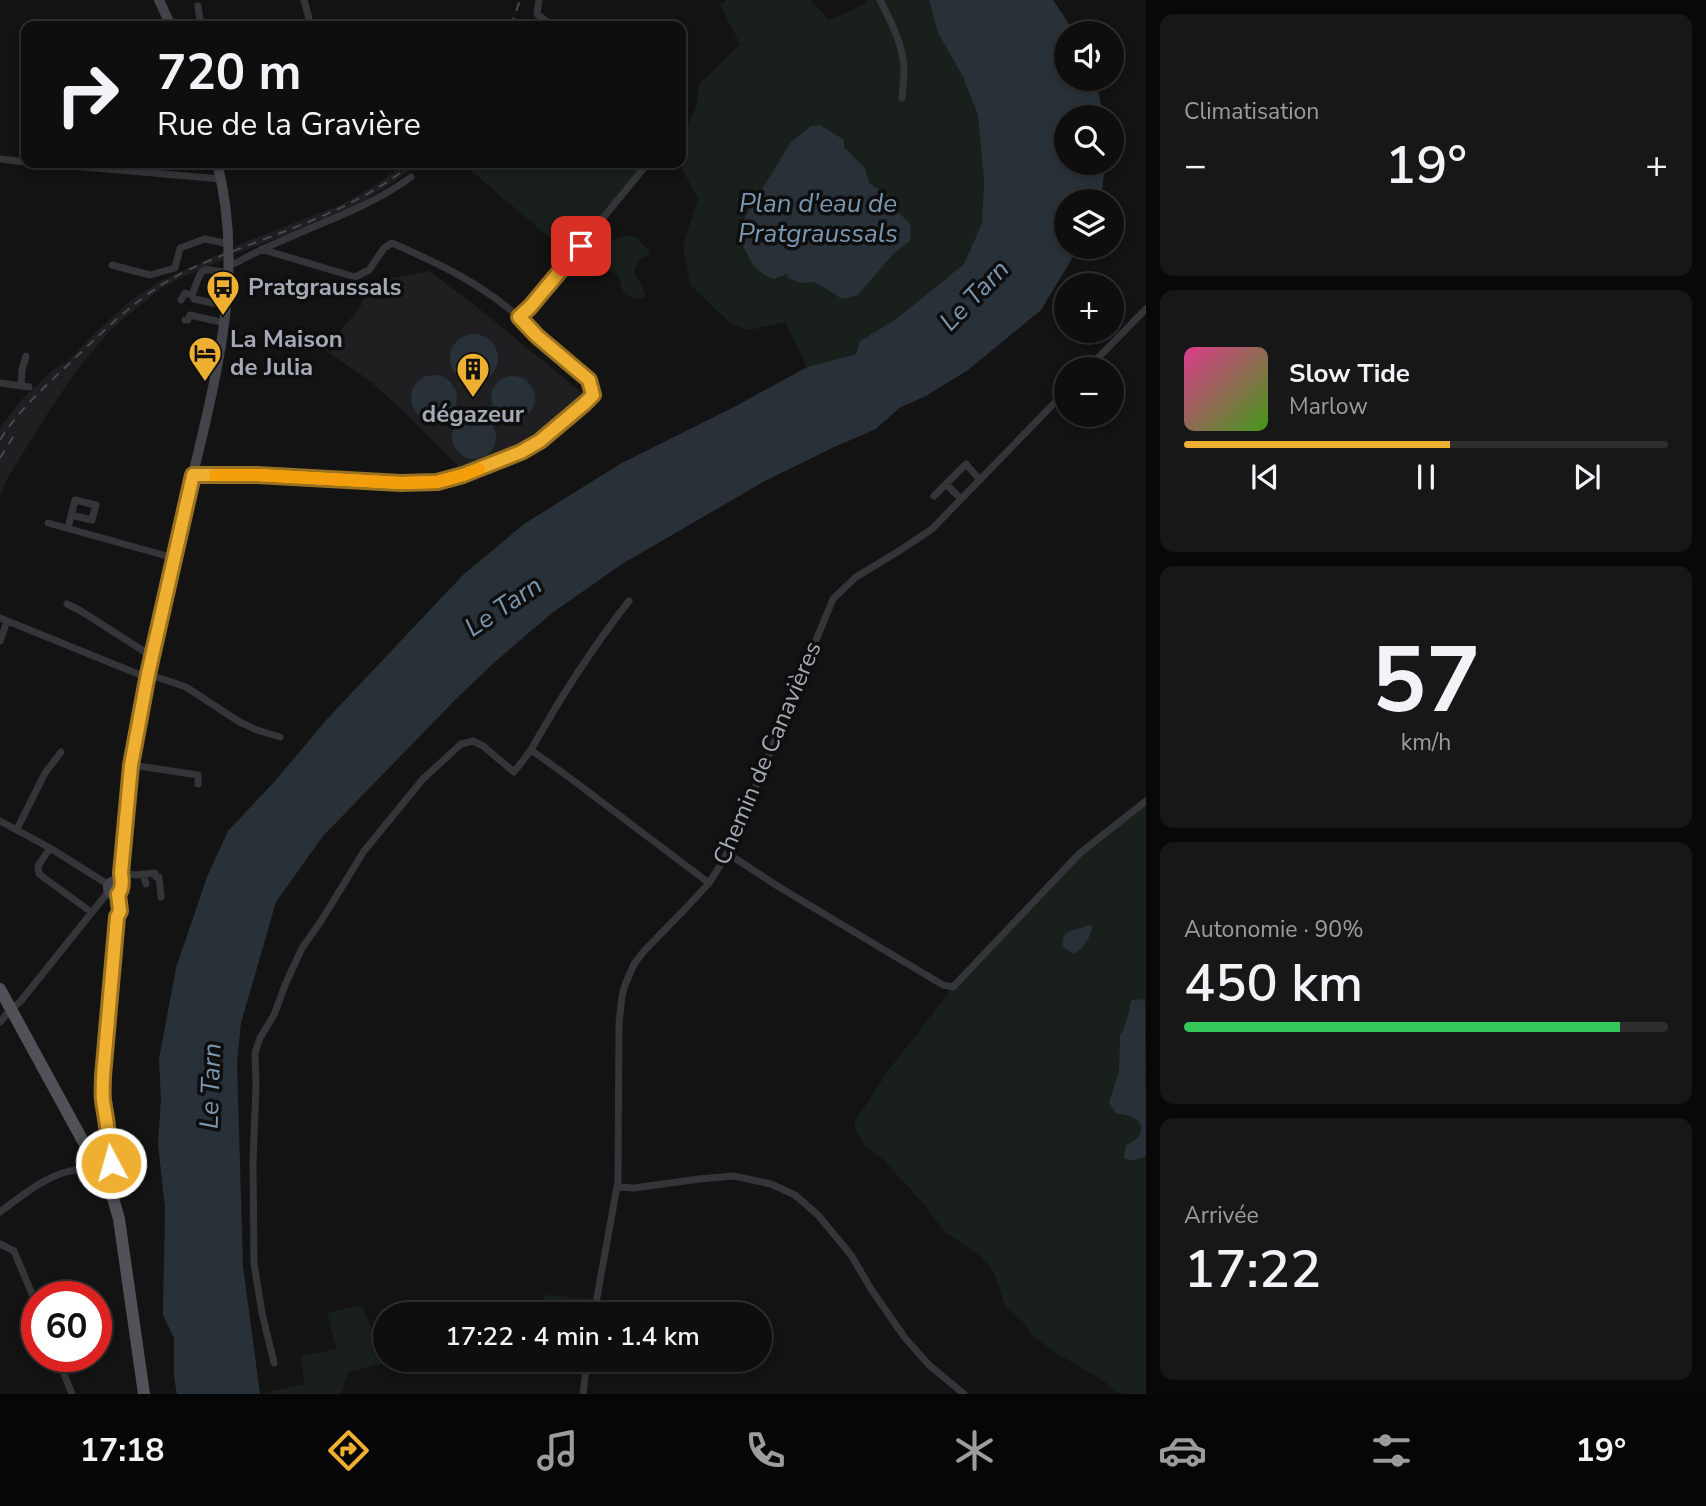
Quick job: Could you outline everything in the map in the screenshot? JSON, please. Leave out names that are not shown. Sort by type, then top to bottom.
[{"type":"main road","points":[[0,989],[97,1153],[110,1159],[111,1168],[107,1175],[96,1180],[88,1176],[84,1169],[84,1160],[97,1153]]},
{"type":"main road","points":[[104,1178],[111,1191],[119,1219],[144,1394]]},
{"type":"street","points":[[159,0],[169,21]]},
{"type":"street","points":[[304,0],[310,21]]},
{"type":"street","points":[[539,0],[537,14],[546,21]]},
{"type":"street","points":[[880,0],[901,51],[904,69],[902,98]]},
{"type":"street","points":[[198,6],[200,21]]},
{"type":"street","points":[[0,159],[21,161]]},
{"type":"street","points":[[94,168],[222,180]]},
{"type":"street","points":[[97,1153],[107,1146],[108,1136],[103,1076],[117,917],[120,911],[116,886],[131,765],[225,323],[230,259],[218,168]]},
{"type":"street","points":[[519,317],[644,168]]},
{"type":"street","points":[[112,265],[150,275],[174,268],[180,248],[205,239],[236,263],[261,248],[364,206],[411,177]]},
{"type":"street","points":[[193,475],[437,482],[463,475],[521,452],[540,441],[593,395],[589,380],[519,317],[500,301],[442,264],[392,243],[384,248],[369,270],[355,277],[261,248]]},
{"type":"street","points":[[192,295],[199,273],[230,259]]},
{"type":"street","points":[[181,300],[185,293],[192,295],[194,299],[227,306]]},
{"type":"street","points":[[1099,357],[1145,313]]},
{"type":"street","points":[[185,320],[188,320],[190,315],[225,323]]},
{"type":"street","points":[[0,383],[25,386],[22,370],[26,356]]},
{"type":"street","name":"Chemin de Canavières","points":[[595,1302],[617,1187],[619,1024],[622,996],[634,964],[709,883],[727,853],[833,599],[856,577],[932,529],[1054,403]]},
{"type":"street","points":[[934,496],[966,464],[980,480]]},
{"type":"street","points":[[946,484],[961,499]]},
{"type":"street","points":[[68,528],[71,514]]},
{"type":"street","points":[[48,523],[174,558]]},
{"type":"street","points":[[274,1363],[254,1263],[255,1053],[290,973],[306,941],[364,851],[423,779],[461,744],[472,741],[483,746],[514,772],[531,750],[606,630],[629,601]]},
{"type":"street","points":[[67,604],[153,657]]},
{"type":"street","points":[[0,641],[4,620],[148,676],[186,687],[238,721],[279,737]]},
{"type":"street","points":[[531,750],[709,883]]},
{"type":"street","points":[[17,829],[45,774],[61,752]]},
{"type":"street","points":[[131,765],[198,775],[198,784]]},
{"type":"street","points":[[727,853],[943,985],[953,987],[1080,853],[1146,801]]},
{"type":"street","points":[[0,821],[116,886]]},
{"type":"street","points":[[50,848],[38,866],[39,874],[91,912]]},
{"type":"street","points":[[0,1022],[20,1002],[91,912],[116,886],[143,874],[155,873],[156,877],[159,877],[161,897]]},
{"type":"street","points":[[143,874],[146,884]]},
{"type":"street","points":[[0,1212],[25,1192],[69,1170],[84,1169]]},
{"type":"street","points":[[617,1187],[634,1188],[734,1176],[771,1184],[795,1195],[818,1215],[852,1255],[871,1289],[929,1365],[964,1394]]},
{"type":"street","points":[[0,1244],[14,1251],[27,1281]]},
{"type":"street","points":[[63,1372],[72,1394]]},
{"type":"street","points":[[583,1394],[586,1372]]},
{"type":"shaded area","points":[[726,0],[811,0],[829,20],[865,4],[868,0],[929,0],[938,33],[963,77],[978,115],[984,181],[982,223],[964,264],[896,319],[860,341],[856,354],[807,367],[785,322],[750,330],[732,325],[690,285],[683,246],[698,199],[682,168],[686,168],[686,129],[697,105],[698,89],[702,81],[740,44],[720,5]]},
{"type":"shaded area","points":[[399,168],[412,168],[361,203],[235,254],[235,246],[338,206],[376,185]]},
{"type":"shaded area","points":[[468,168],[640,168],[570,255]]},
{"type":"shaded area","points":[[626,235],[637,238],[649,251],[649,255],[639,259],[634,271],[645,292],[645,296],[640,299],[625,293],[619,277],[601,265],[601,257],[613,239]]},
{"type":"shaded area","points":[[224,252],[225,259],[180,278],[158,291],[107,334],[79,367],[53,405],[8,477],[0,496],[0,427],[24,397],[54,369],[68,361],[130,301],[162,280]]},
{"type":"shaded area","points":[[429,271],[582,393],[560,415],[500,456],[461,469],[366,378],[325,350],[361,306],[365,283]]},
{"type":"shaded area","points":[[1146,801],[1146,1394],[1121,1394],[1031,1335],[1024,1323],[1005,1306],[992,1269],[980,1256],[945,1232],[884,1160],[865,1146],[854,1123],[888,1071],[953,987],[1061,872]]},
{"type":"shaded area","points":[[544,1295],[592,1299],[592,1302],[544,1302]]},
{"type":"shaded area","points":[[362,1305],[373,1333],[373,1366],[348,1372],[341,1394],[260,1394],[304,1384],[301,1356],[337,1349],[327,1313]]},
{"type":"water","name":"Le Tarn","points":[[929,0],[1053,0],[1067,21],[1054,21],[1054,91],[1098,91],[1101,105],[1054,105],[1054,175],[1104,175],[1102,189],[1054,189],[1054,259],[1072,259],[1063,273],[1054,273],[1054,288],[1041,310],[968,370],[926,396],[899,408],[876,429],[765,481],[622,564],[552,613],[456,699],[323,836],[276,902],[241,1023],[237,1063],[243,1266],[260,1394],[177,1394],[174,1338],[163,1315],[165,1208],[158,1144],[161,1099],[159,1059],[176,968],[207,877],[228,831],[328,718],[463,575],[524,524],[620,464],[807,367],[856,354],[860,341],[896,319],[964,264],[982,223],[984,181],[978,115],[963,77],[938,33]]},
{"type":"water","name":"Plan d'eau de Pratgraussals","points":[[820,125],[844,140],[844,148],[864,166],[870,184],[892,197],[892,206],[911,225],[910,241],[894,253],[858,295],[842,299],[817,283],[800,283],[788,278],[787,274],[774,279],[764,275],[753,265],[740,235],[745,217],[791,142],[811,126]]},
{"type":"water","points":[[474,334],[491,341],[498,358],[491,375],[474,382],[457,375],[450,358],[457,341]]},
{"type":"water","points":[[434,375],[443,376],[450,382],[456,389],[456,407],[450,414],[443,420],[434,421],[425,420],[418,414],[412,407],[411,398],[412,389],[418,382],[425,376]]},
{"type":"water","points":[[513,376],[522,377],[529,382],[534,389],[534,407],[529,414],[522,419],[513,420],[504,419],[497,414],[492,407],[491,398],[492,389],[497,382],[504,377]]},
{"type":"water","points":[[474,415],[483,416],[490,421],[495,428],[495,446],[490,453],[483,458],[474,459],[465,458],[458,453],[453,446],[452,437],[453,428],[458,421],[465,416]]},
{"type":"water","points":[[1088,925],[1092,926],[1090,934],[1080,950],[1073,954],[1063,947],[1062,941],[1066,934]]},
{"type":"water","points":[[1140,999],[1145,1002],[1146,1156],[1130,1160],[1124,1158],[1126,1146],[1139,1136],[1140,1125],[1130,1116],[1116,1114],[1109,1102],[1119,1072],[1120,1035],[1130,1003]]},
{"type":"railway","points":[[513,21],[520,0]]},
{"type":"railway","points":[[0,440],[25,407],[142,298],[188,270],[304,224],[361,198],[406,168]]},
{"type":"railway","points":[[0,458],[15,434]]},
{"type":"slow traffic","points":[[215,475],[401,483],[437,482],[479,469]]},
{"type":"place","name":"Pratgraussals","points":[[223,317]]},
{"type":"place","name":"La Maison de Julia","points":[[205,383]]},
{"type":"place","name":"dégazeur","points":[[473,399]]},
{"type":"route","points":[[111,1163],[103,1153],[108,1136],[103,1076],[117,917],[120,911],[118,894],[121,891],[131,765],[148,674],[193,475],[437,482],[463,475],[521,452],[540,441],[593,395],[592,388],[589,380],[519,317],[581,246]]}]
